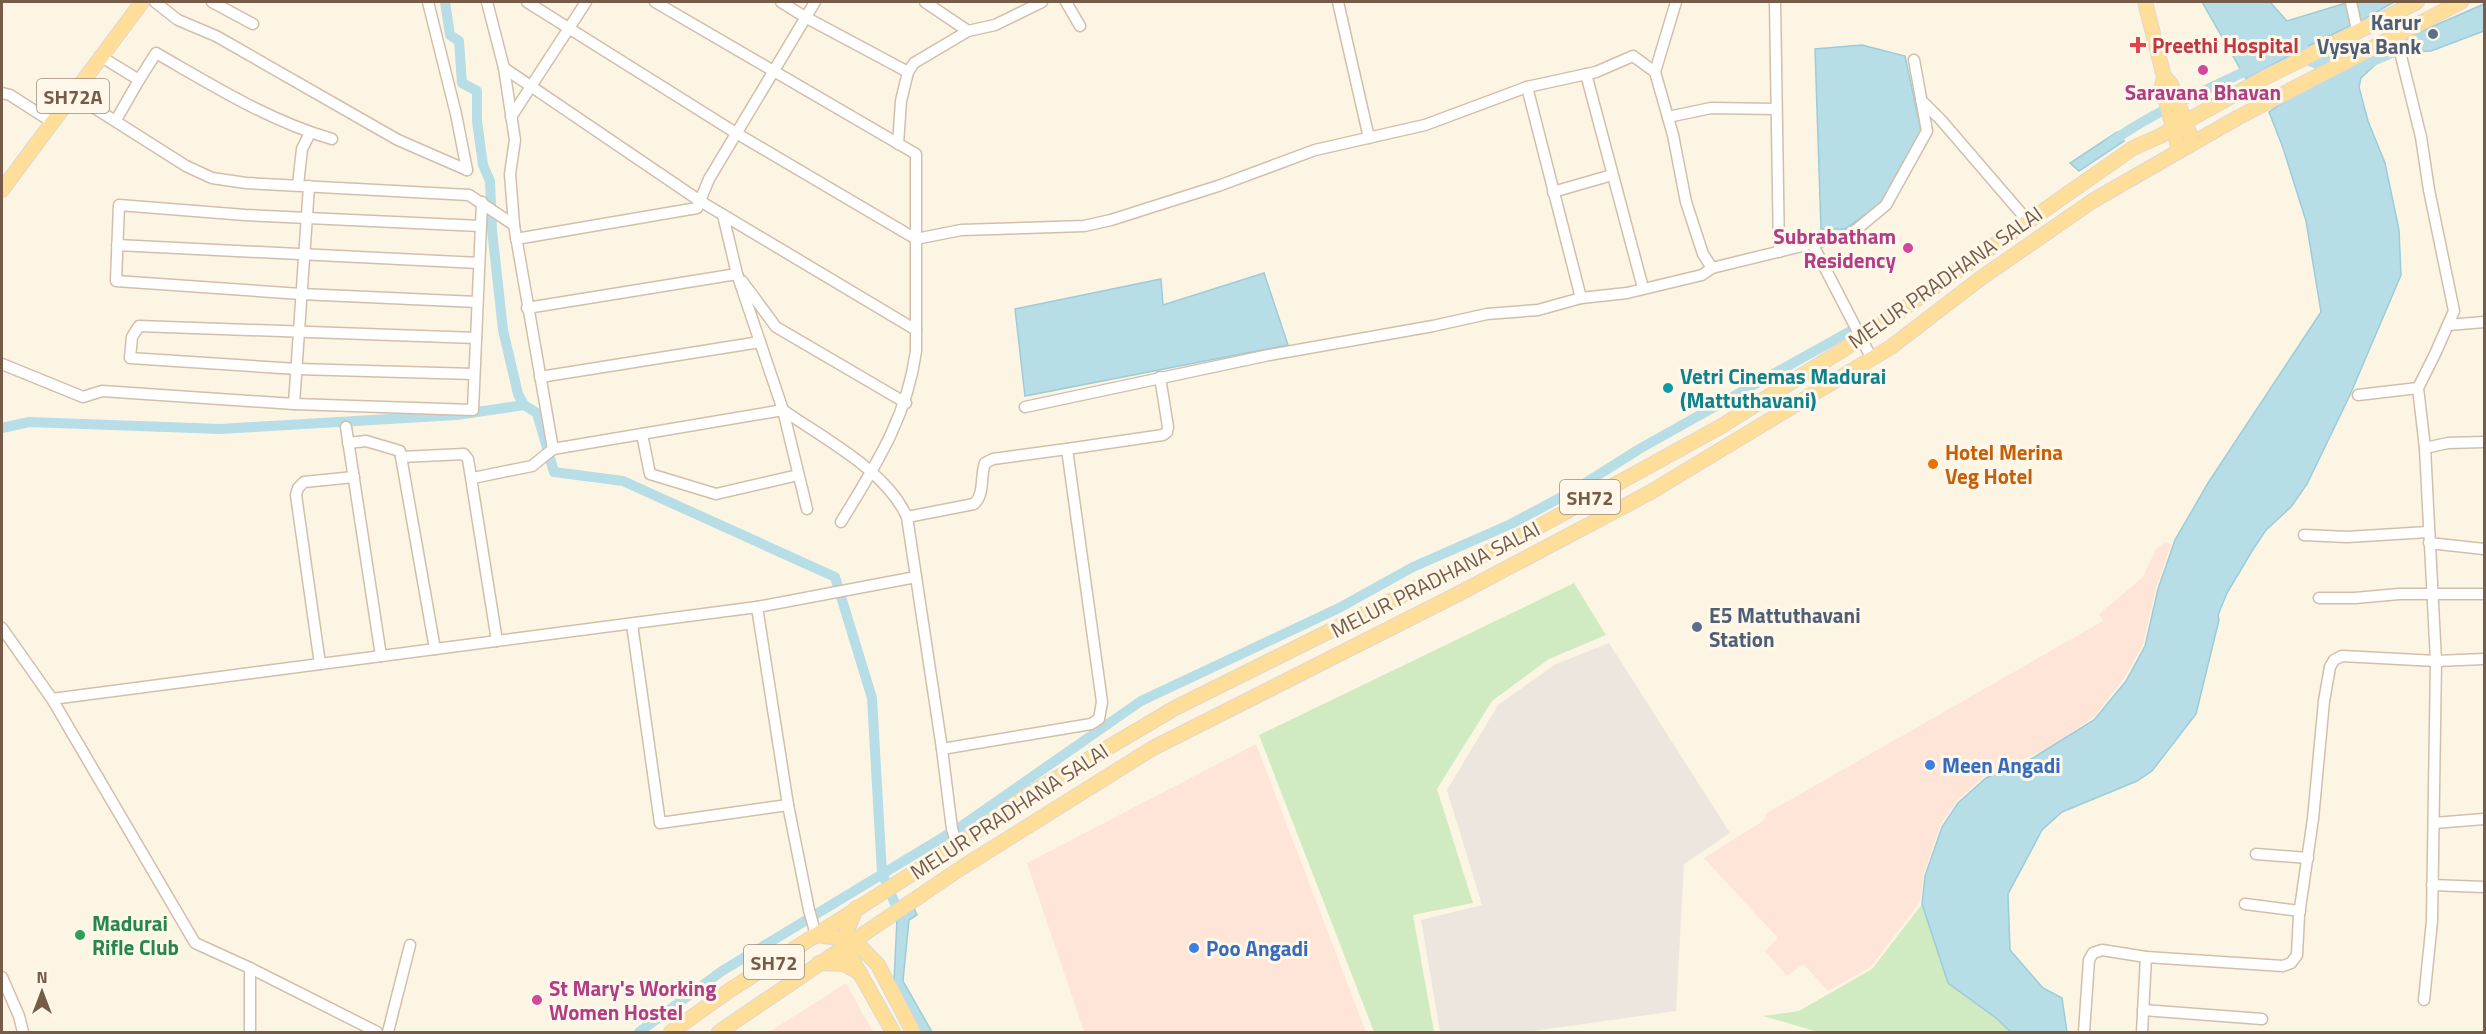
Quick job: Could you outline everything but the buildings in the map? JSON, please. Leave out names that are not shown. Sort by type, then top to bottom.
[{"type":"main road","name":"SH72A","points":[[2,190],[142,2]]},
{"type":"main road","points":[[2145,2],[2164,77],[2162,86],[2172,103],[2179,125],[2179,150]]},
{"type":"main road","name":"MELUR PRADHANA SALAI","points":[[719,1032],[848,942],[1153,748],[1458,594],[1635,500],[1872,359],[1981,278],[2094,200],[2179,150],[2277,97],[2354,57],[2395,39],[2462,2]]},
{"type":"main road","name":"MELUR PRADHANA SALAI","points":[[671,1032],[814,931],[856,908],[957,845],[1028,795],[1175,708],[1529,532],[1720,427],[1863,337],[1982,255],[2027,220],[2133,148],[2356,28],[2387,17],[2407,4]]},
{"type":"main road","points":[[2179,125],[2193,143]]},
{"type":"main road","points":[[856,908],[848,942],[861,974],[893,1032]]},
{"type":"main road","points":[[878,924],[871,944],[878,965],[913,1032]]},
{"type":"main road","points":[[814,931],[848,942],[878,965]]},
{"type":"main road","points":[[819,963],[844,964],[861,974]]},
{"type":"street","points":[[155,2],[178,20],[216,36],[337,103],[398,140],[466,170],[451,93],[428,2]]},
{"type":"street","points":[[212,2],[253,24]]},
{"type":"street","points":[[487,2],[504,68],[512,117],[515,140],[510,174],[514,225],[552,450]]},
{"type":"street","points":[[527,2],[736,133],[916,239],[961,230],[1084,226],[1218,186],[1315,150],[1425,125],[1527,87],[1586,74],[1633,56],[1655,72]]},
{"type":"street","points":[[512,117],[586,2]]},
{"type":"street","points":[[655,2],[916,154],[916,330],[912,378],[898,423],[841,522]]},
{"type":"street","points":[[782,2],[908,72]]},
{"type":"street","points":[[516,239],[697,208],[709,179],[772,70],[815,2]]},
{"type":"street","points":[[925,2],[968,31]]},
{"type":"street","points":[[898,144],[901,101],[908,72],[922,57],[968,31],[995,25],[1042,2]]},
{"type":"street","points":[[1066,2],[1080,26]]},
{"type":"street","points":[[1338,2],[1369,138]]},
{"type":"street","points":[[1676,2],[1655,72],[1668,117],[1686,202],[1702,254],[1712,268]]},
{"type":"street","points":[[1775,2],[1779,252]]},
{"type":"street","points":[[2351,2],[2356,28]]},
{"type":"street","points":[[2387,17],[2401,56],[2421,137],[2428,190],[2454,311],[2418,388],[2425,448],[2436,661],[2432,921],[2424,1000]]},
{"type":"street","points":[[116,120],[156,53],[246,104],[310,133],[332,139]]},
{"type":"street","points":[[100,56],[139,80]]},
{"type":"street","points":[[1026,407],[1160,377],[1487,314],[1538,310],[1581,298],[1627,293],[1702,275],[1712,268],[1851,234],[1886,205],[1927,131],[1914,60]]},
{"type":"street","points":[[504,68],[700,201],[916,330]]},
{"type":"street","points":[[1586,74],[1643,288]]},
{"type":"street","points":[[1527,87],[1581,298]]},
{"type":"street","points":[[2,93],[10,95],[52,122]]},
{"type":"street","points":[[74,95],[186,166],[212,178],[246,183],[469,195],[514,225]]},
{"type":"street","points":[[1921,100],[2027,220]]},
{"type":"street","points":[[1668,117],[1711,108],[1775,109]]},
{"type":"street","points":[[294,404],[306,217],[302,149],[310,133]]},
{"type":"street","points":[[1553,192],[1612,175]]},
{"type":"street","points":[[477,302],[301,294],[116,281],[117,245],[119,206],[245,215],[480,226]]},
{"type":"street","points":[[2,364],[83,397],[102,391],[294,404],[473,410],[480,226],[489,207]]},
{"type":"street","points":[[723,215],[737,274],[783,410],[807,509]]},
{"type":"street","points":[[1812,243],[1863,337],[1872,359]]},
{"type":"street","points":[[117,245],[479,263]]},
{"type":"street","points":[[527,308],[737,274]]},
{"type":"street","points":[[737,274],[777,327],[906,403]]},
{"type":"street","points":[[2448,325],[2484,322]]},
{"type":"street","points":[[474,374],[297,369],[130,358],[132,337],[139,326],[476,338]]},
{"type":"street","points":[[540,377],[760,342]]},
{"type":"street","points":[[907,517],[974,504],[980,493],[985,463],[993,459],[1163,435],[1167,432],[1168,427],[1160,377]]},
{"type":"street","points":[[2358,394],[2418,388]]},
{"type":"street","points":[[473,478],[532,466],[552,450],[783,410],[872,471],[902,505],[907,517],[952,829],[957,845]]},
{"type":"street","points":[[346,427],[381,656]]},
{"type":"street","points":[[642,434],[650,474],[716,494],[798,475]]},
{"type":"street","points":[[348,443],[366,441],[400,451],[435,649]]},
{"type":"street","points":[[2425,448],[2448,443],[2484,442]]},
{"type":"street","points":[[942,749],[1091,724],[1099,719],[1102,712],[1067,449]]},
{"type":"street","points":[[401,457],[464,454],[471,465],[497,641]]},
{"type":"street","points":[[320,664],[296,495],[298,488],[304,482],[354,477]]},
{"type":"street","points":[[2304,535],[2429,538],[2484,549]]},
{"type":"street","points":[[52,699],[757,607],[916,577]]},
{"type":"street","points":[[2319,598],[2484,594]]},
{"type":"street","points":[[757,607],[788,805],[814,931]]},
{"type":"street","points":[[632,624],[660,823],[788,805]]},
{"type":"street","points":[[2,628],[52,699],[195,944],[250,968],[377,1032]]},
{"type":"street","points":[[2084,1032],[2089,960],[2093,953],[2102,950],[2146,957],[2283,966],[2291,963],[2297,955],[2324,701],[2330,667],[2334,660],[2342,656],[2436,661],[2484,659]]},
{"type":"street","points":[[2434,823],[2484,819]]},
{"type":"street","points":[[2256,854],[2308,858]]},
{"type":"street","points":[[2432,885],[2484,887]]},
{"type":"street","points":[[2245,904],[2300,911]]},
{"type":"street","points":[[388,1032],[410,945]]},
{"type":"street","points":[[2142,1032],[2146,957]]},
{"type":"street","points":[[250,968],[250,1032]]},
{"type":"street","points":[[2,977],[19,1016],[23,1032]]},
{"type":"street","points":[[2143,1010],[2262,1020]]},
{"type":"shaded area","name":"Meen Angadi","points":[[2165,542],[2171,544],[2156,588],[2143,645],[2123,680],[2094,717],[2048,749],[1987,774],[1958,800],[1941,824],[1924,873],[1920,902],[1871,967],[1828,991],[1803,964],[1787,976],[1765,951],[1778,938],[1704,858],[1763,821],[1767,813],[2103,621],[2099,614],[2143,577],[2156,549]]},
{"type":"shaded area","points":[[1609,643],[1730,833],[1684,864],[1676,1011],[1526,1032],[1440,1032],[1421,920],[1482,905],[1447,790],[1498,705],[1556,664]]},
{"type":"shaded area","name":"Poo Angadi","points":[[1256,744],[1366,1032],[1084,1032],[1027,863]]},
{"type":"shaded area","points":[[846,983],[873,1032],[769,1032],[788,1020]]},
{"type":"green space","points":[[1574,583],[1606,635],[1549,659],[1492,701],[1437,789],[1473,903],[1413,915],[1434,1032],[1374,1032],[1259,735]]},
{"type":"green space","points":[[1922,904],[1948,983],[1996,1018],[2011,1032],[1818,1032],[1763,1016],[1799,1011],[1872,969]]},
{"type":"water","points":[[2202,2],[2270,2],[2287,21],[2346,3],[2352,25],[2246,79]]},
{"type":"water","points":[[2357,2],[2394,2],[2361,21]]},
{"type":"water","points":[[2484,4],[2484,31],[2431,51],[2407,52],[2401,40]]},
{"type":"water","points":[[1862,45],[1905,56],[1921,131],[1880,204],[1845,229],[1821,229],[1815,49]]},
{"type":"water","points":[[2372,57],[2376,64],[2361,78],[2359,87],[2368,121],[2385,163],[2399,230],[2401,275],[2350,395],[2307,484],[2291,507],[2266,530],[2227,593],[2218,615],[2219,620],[2196,714],[2152,771],[2137,781],[2062,812],[2042,830],[2008,894],[2010,950],[2043,988],[2062,998],[2067,1032],[2011,1032],[1996,1018],[1948,983],[1922,904],[1925,876],[1942,827],[1958,803],[1986,778],[2033,758],[2094,720],[2126,681],[2145,646],[2158,589],[2175,540],[2208,483],[2321,312],[2306,221],[2269,112],[2306,88]]},
{"type":"water","points":[[2117,132],[2124,141],[2079,171],[2070,163]]},
{"type":"water","points":[[1264,273],[1288,345],[1025,396],[1015,309],[1161,279],[1163,305]]},
{"type":"water","points":[[914,908],[917,915],[909,920],[903,981],[932,1032],[921,1032],[894,981],[897,919]]},
{"type":"waterway","points":[[445,2],[450,35],[459,41],[462,83],[477,91],[477,121],[483,165],[490,181],[492,230],[503,330],[518,394],[524,405]]},
{"type":"waterway","points":[[2246,2],[2291,48],[2342,71],[2346,76]]},
{"type":"waterway","points":[[2364,67],[2406,47]]},
{"type":"waterway","points":[[2110,143],[2161,112],[2252,68]]},
{"type":"waterway","points":[[639,1032],[722,971],[960,827],[1141,701],[1339,608],[1413,567],[1511,524],[1571,492],[1641,448],[1854,329]]},
{"type":"waterway","points":[[2,428],[29,422],[220,429],[457,415],[524,405],[537,413],[554,472],[623,481],[835,577],[872,698],[882,873],[901,918]]},
{"type":"place","name":"Karur Vysya Bank","points":[[2433,34]]},
{"type":"place","name":"Preethi Hospital","points":[[2138,45]]},
{"type":"place","name":"Saravana Bhavan","points":[[2203,70]]},
{"type":"place","name":"Subrabatham Residency","points":[[1908,248]]},
{"type":"place","name":"Vetri Cinemas Madurai (Mattuthavani)","points":[[1668,388]]},
{"type":"place","name":"Hotel Merina Veg Hotel","points":[[1933,464]]},
{"type":"place","name":"E5 Mattuthavani Station","points":[[1697,627]]},
{"type":"place","name":"Meen Angadi","points":[[1930,765]]},
{"type":"place","name":"Madurai Rifle Club","points":[[80,935]]},
{"type":"place","name":"Poo Angadi","points":[[1194,948]]},
{"type":"place","name":"St Mary's Working Women Hostel","points":[[537,1000]]}]
